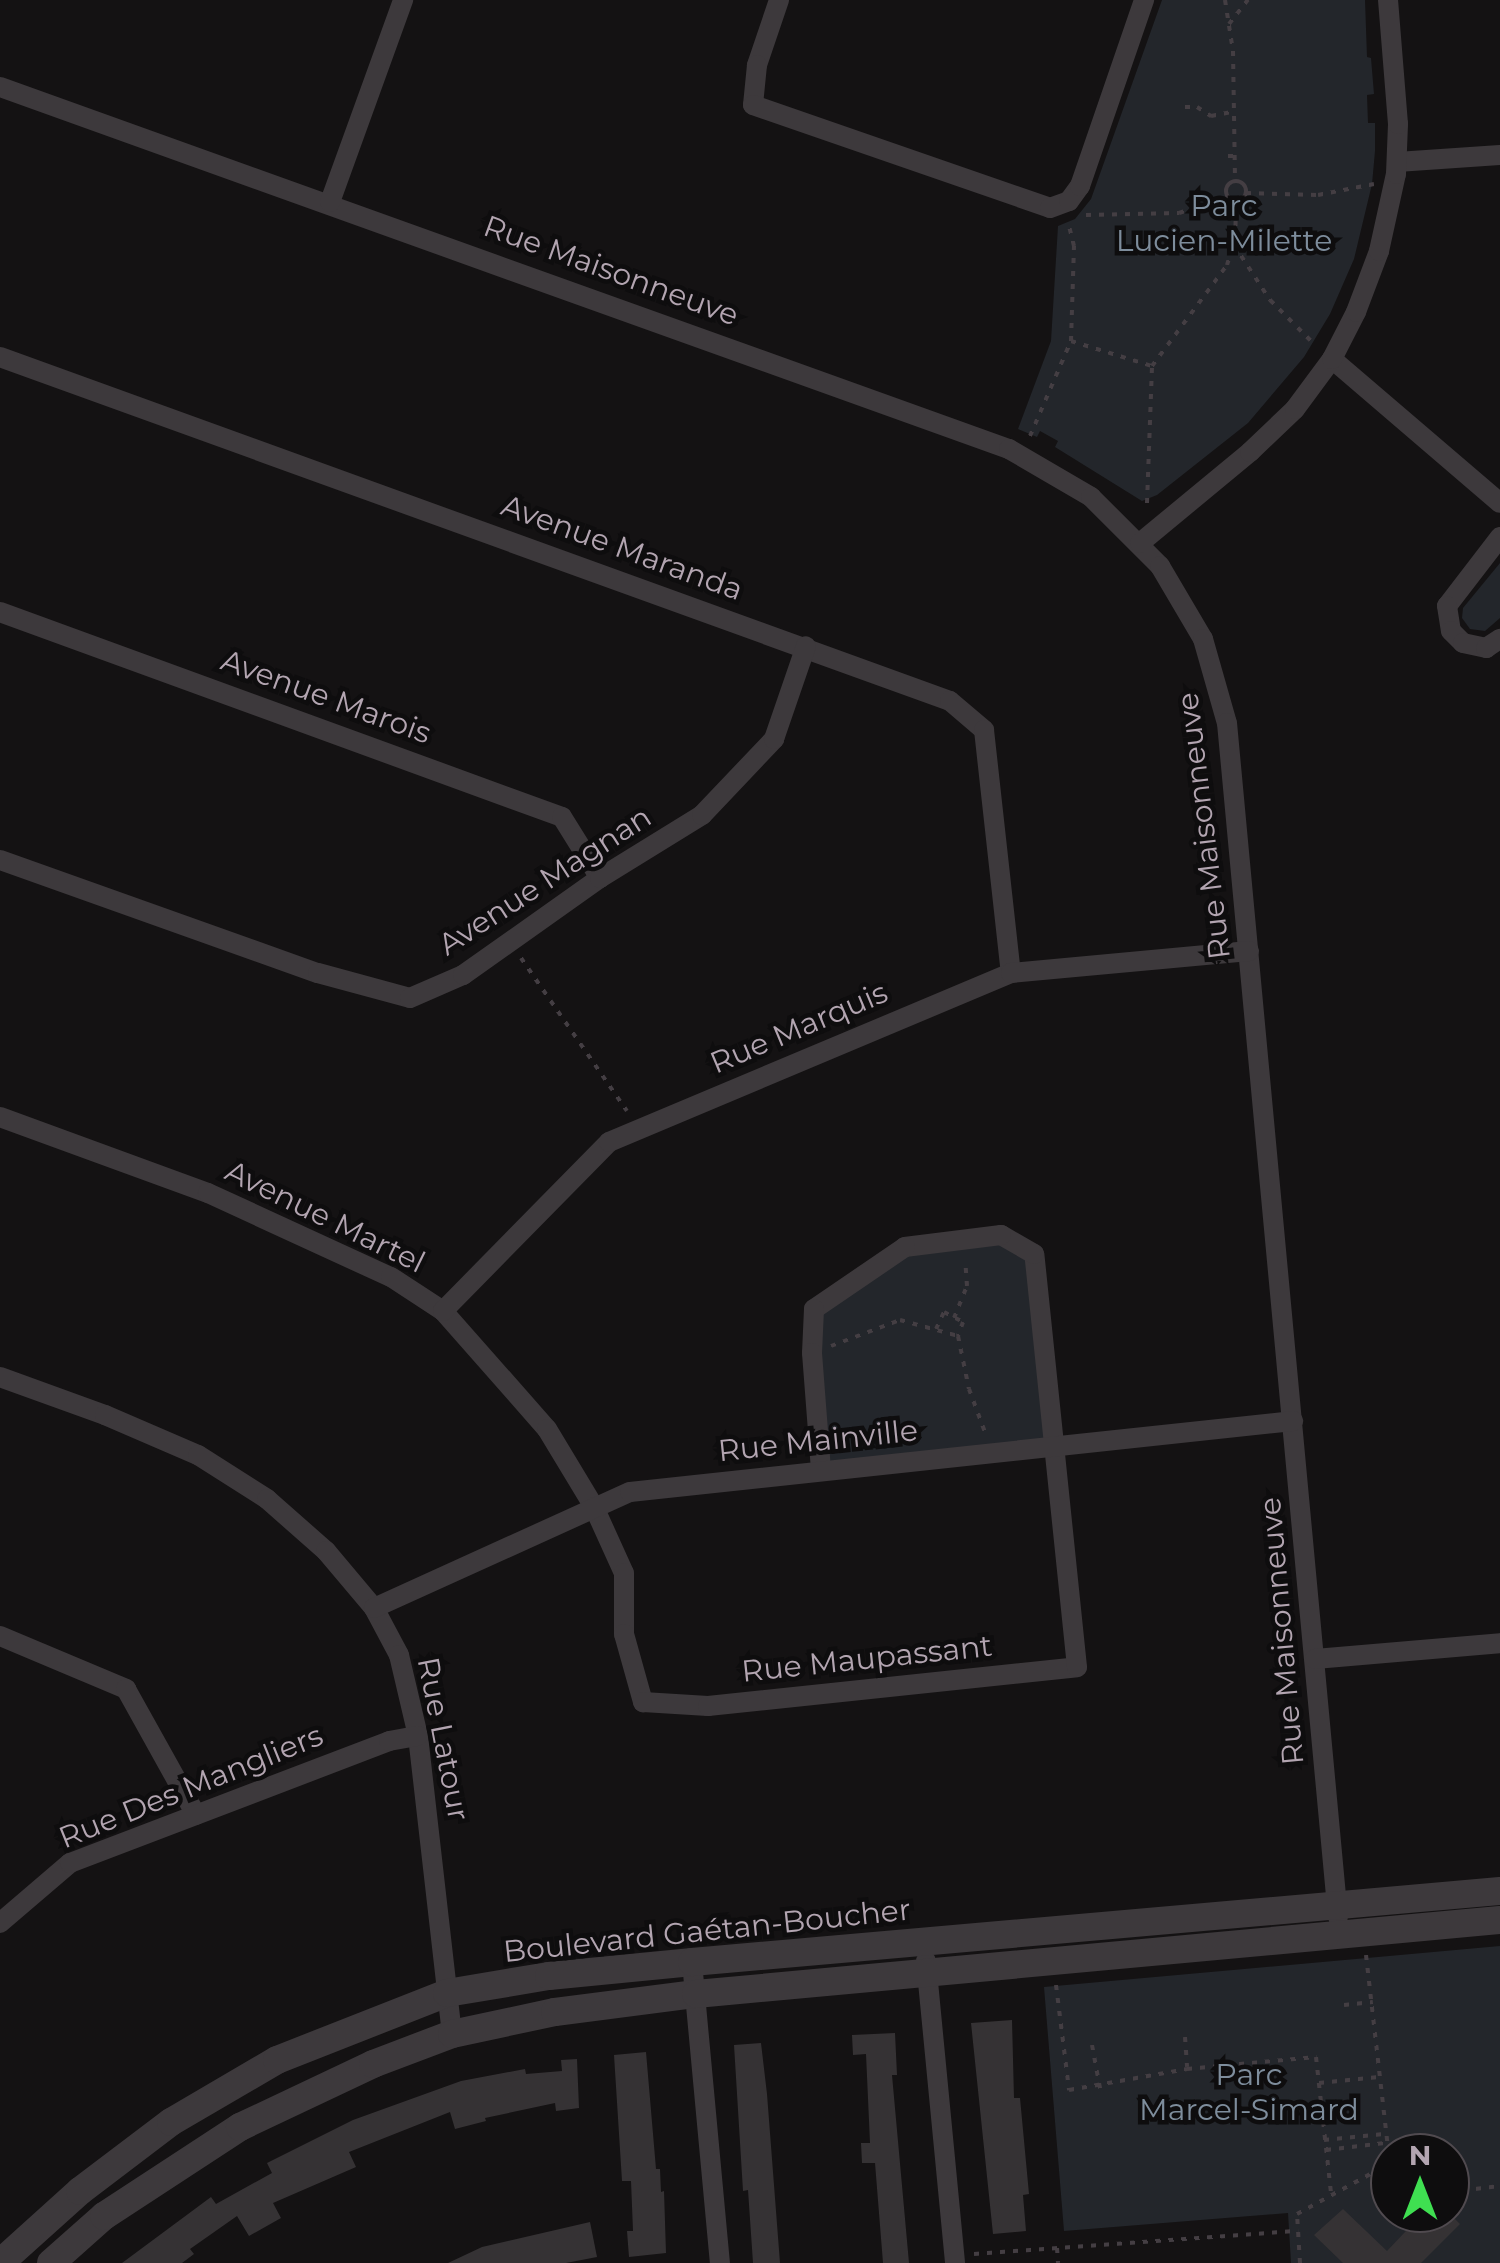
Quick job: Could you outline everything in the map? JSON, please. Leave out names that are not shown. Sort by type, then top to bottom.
[{"type":"street","points":[[330,202],[403,0]]},
{"type":"street","points":[[779,0],[757,65],[753,105],[1050,208],[1063,204],[1077,192],[1144,0]]},
{"type":"street","points":[[1140,542],[1266,438],[1307,395],[1323,352],[1356,312],[1380,251],[1397,162],[1388,0]]},
{"type":"street","name":"Rue Maisonneuve","points":[[0,87],[330,202],[1020,454],[1082,490],[1140,542],[1190,612],[1219,685],[1230,744],[1339,1934]]},
{"type":"street","points":[[1397,162],[1500,155]]},
{"type":"street","points":[[1323,352],[1500,502]]},
{"type":"street","name":"Avenue Maranda","points":[[0,357],[950,700],[984,730],[1011,973]]},
{"type":"street","points":[[1500,536],[1447,606],[1451,631],[1464,643],[1486,648],[1500,639]]},
{"type":"street","name":"Avenue Marois","points":[[0,612],[550,811],[562,817],[600,878]]},
{"type":"street","name":"Avenue Magnan","points":[[0,860],[318,973],[410,998],[462,975],[600,878],[702,814],[774,739],[806,646]]},
{"type":"street","name":"Rue Marquis","points":[[443,1311],[609,1142],[1011,973],[1249,951]]},
{"type":"street","name":"Avenue Martel","points":[[0,1117],[208,1192],[390,1277],[443,1311],[547,1429],[594,1507]]},
{"type":"street","points":[[821,1470],[812,1353],[814,1309],[906,1247],[1001,1235],[1034,1254],[1051,1444]]},
{"type":"street","name":"Rue Latour","points":[[0,1377],[105,1415],[198,1455],[267,1499],[326,1551],[374,1608],[399,1655],[418,1736],[452,2034]]},
{"type":"street","name":"Rue Mainville","points":[[374,1608],[630,1492],[1293,1421]]},
{"type":"street","name":"Rue Maupassant","points":[[594,1507],[624,1573],[624,1634],[642,1702],[708,1706],[1077,1668],[1051,1444]]},
{"type":"street","points":[[0,1636],[126,1689],[196,1815]]},
{"type":"street","points":[[1314,1660],[1500,1643]]},
{"type":"street","name":"Rue Des Mangliers","points":[[0,1923],[70,1862],[388,1741],[418,1736]]},
{"type":"street","name":"Boulevard Gaétan-Boucher","points":[[0,2263],[80,2192],[172,2122],[277,2060],[447,1993],[550,1976],[692,1962],[1500,1891]]},
{"type":"street","name":"Boulevard Gaétan-Boucher","points":[[51,2263],[104,2216],[240,2127],[373,2064],[452,2034],[555,2012],[696,1994],[1500,1920]]},
{"type":"street","points":[[925,1942],[955,2259]]},
{"type":"street","points":[[692,1962],[720,2263]]},
{"type":"path","points":[[1226,0],[1235,181]]},
{"type":"path","points":[[1230,24],[1248,0]]},
{"type":"path","points":[[1185,107],[1197,107],[1211,116],[1234,112]]},
{"type":"path","points":[[1235,181],[1244,184],[1246,193]]},
{"type":"path","points":[[1228,197],[1227,186],[1235,181]]},
{"type":"path","points":[[1147,502],[1152,366],[1207,298],[1234,245],[1236,201],[1246,193],[1318,195],[1374,184]]},
{"type":"path","points":[[1081,214],[1156,216],[1200,208],[1228,197],[1236,201]]},
{"type":"path","points":[[1030,436],[1071,341],[1074,246],[1068,222]]},
{"type":"path","points":[[1234,245],[1270,300],[1323,352]]},
{"type":"path","points":[[1071,341],[1152,366]]},
{"type":"path","points":[[510,942],[639,1129]]},
{"type":"path","points":[[954,1318],[967,1286],[964,1240]]},
{"type":"path","points":[[936,1329],[944,1312],[963,1322],[958,1336],[968,1390],[994,1453]]},
{"type":"path","points":[[812,1353],[900,1320],[958,1336]]},
{"type":"path","points":[[1366,1955],[1384,2133]]},
{"type":"path","points":[[1052,1960],[1069,2090],[1100,2088],[1187,2069],[1316,2058],[1331,2192]]},
{"type":"path","points":[[1344,2005],[1373,2002]]},
{"type":"path","points":[[1185,2037],[1187,2069]]},
{"type":"path","points":[[1092,2046],[1100,2088]]},
{"type":"path","points":[[1318,2083],[1380,2077]]},
{"type":"path","points":[[1324,2140],[1370,2135]]},
{"type":"path","points":[[1326,2150],[1370,2146]]},
{"type":"path","points":[[1300,2263],[1297,2214],[1331,2192],[1370,2175]]},
{"type":"path","points":[[1470,2190],[1500,2186]]},
{"type":"path","points":[[955,2259],[1298,2231]]},
{"type":"path","points":[[1058,2248],[1058,2263]]},
{"type":"green space","name":"Parc Lucien-Milette","points":[[1162,0],[1365,0],[1367,57],[1371,58],[1374,94],[1367,95],[1368,123],[1375,123],[1375,151],[1372,184],[1354,259],[1330,314],[1304,357],[1248,423],[1157,495],[1142,501],[1055,447],[1058,441],[1040,431],[1037,437],[1018,429],[1051,341],[1058,226],[1075,219],[1091,199]]},
{"type":"green space","points":[[1500,563],[1500,618],[1485,631],[1470,629],[1462,618],[1463,608]]},
{"type":"green space","points":[[1001,1235],[1034,1254],[1051,1444],[821,1470],[814,1309],[905,1247]]},
{"type":"green space","name":"Parc Marcel-Simard","points":[[1500,1946],[1500,2263],[1291,2263],[1288,2213],[1064,2231],[1044,1987]]},
{"type":"building","points":[[1012,2020],[1014,2098],[1020,2098],[1029,2194],[1023,2195],[1026,2231],[993,2234],[971,2023]]},
{"type":"building","points":[[895,2033],[897,2075],[892,2075],[909,2263],[883,2263],[875,2163],[862,2163],[861,2143],[870,2143],[866,2054],[853,2055],[852,2035]]},
{"type":"building","points":[[761,2043],[780,2263],[753,2263],[748,2190],[743,2191],[734,2045]]},
{"type":"building","points":[[646,2052],[656,2169],[660,2169],[661,2192],[664,2191],[666,2253],[629,2257],[627,2231],[633,2231],[631,2181],[622,2181],[614,2055]]},
{"type":"building","points":[[577,2059],[579,2108],[556,2111],[555,2103],[485,2118],[486,2121],[455,2129],[450,2112],[349,2152],[356,2167],[273,2203],[281,2218],[249,2236],[237,2216],[190,2249],[194,2254],[182,2263],[122,2263],[211,2197],[216,2204],[272,2173],[267,2163],[353,2120],[461,2081],[525,2069],[526,2074],[562,2071],[561,2060]]},
{"type":"building","points":[[1343,2209],[1387,2251],[1404,2233],[1451,2233],[1421,2263],[1343,2263],[1314,2235]]},
{"type":"building","points":[[590,2222],[597,2257],[566,2263],[448,2263],[482,2247]]}]
